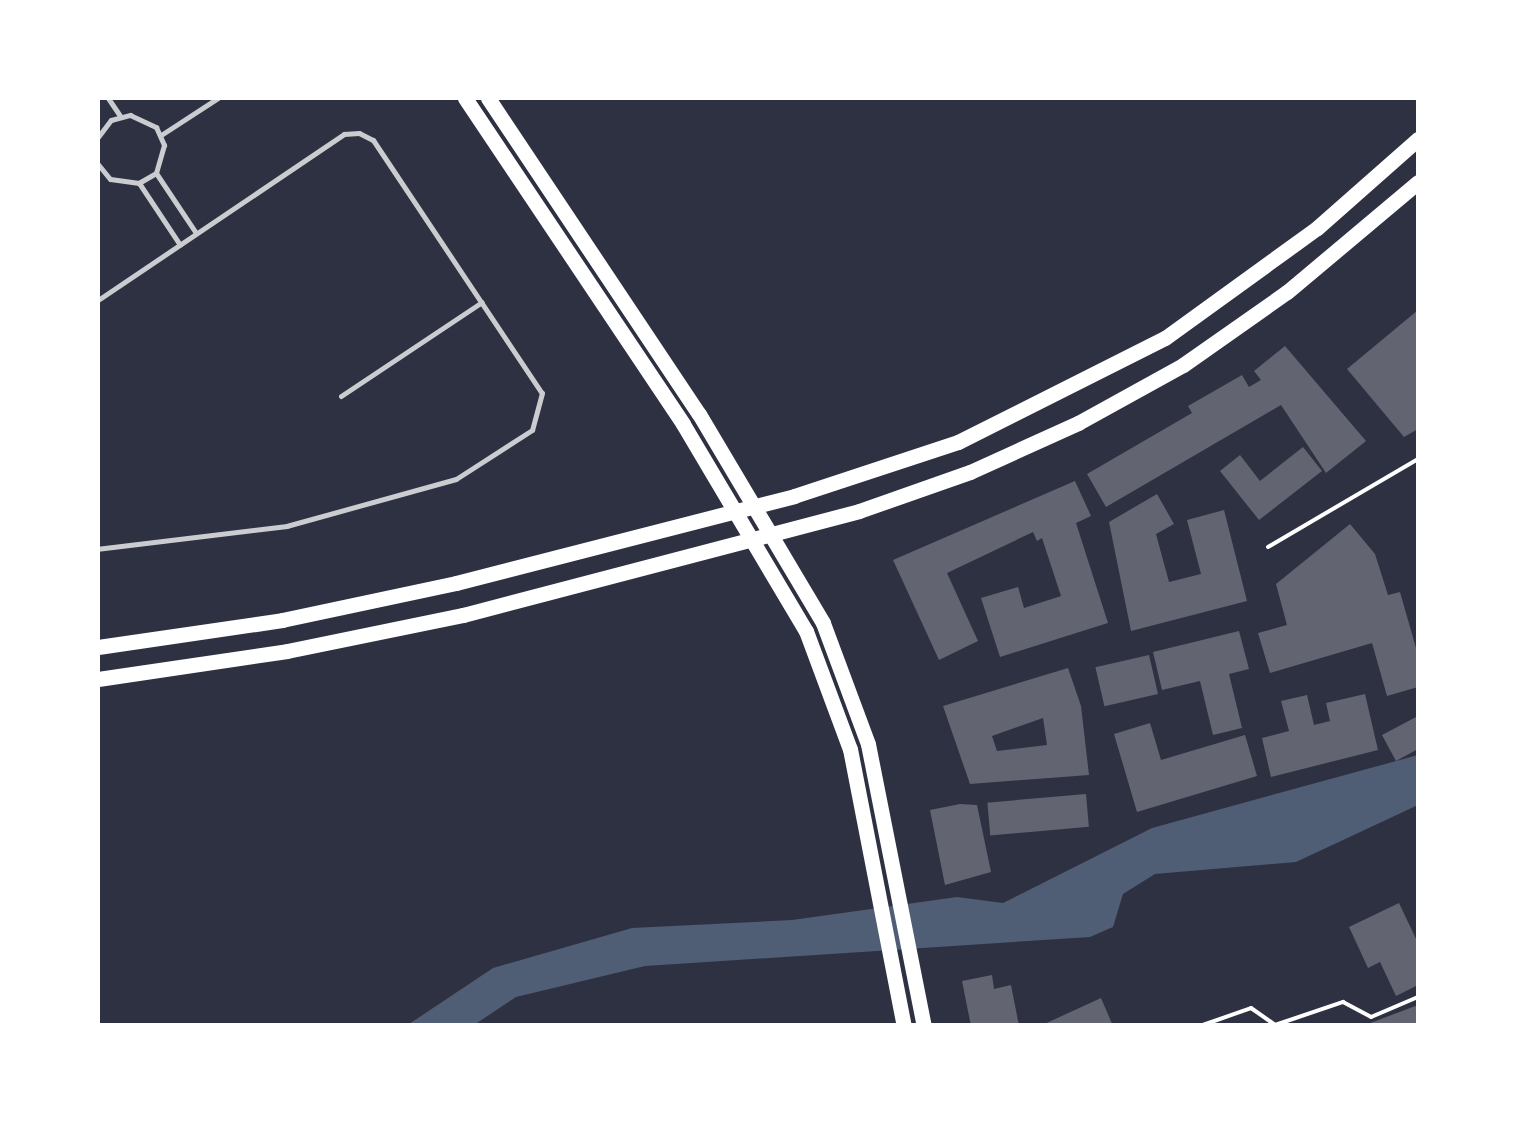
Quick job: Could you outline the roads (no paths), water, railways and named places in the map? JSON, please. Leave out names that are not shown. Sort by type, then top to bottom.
[{"type":"main road","points":[[465,98],[737,510],[806,631],[839,714],[904,1026]]},
{"type":"main road","points":[[488,98],[774,534],[823,623],[857,708],[924,1026]]},
{"type":"main road","points":[[98,647],[368,603],[756,506],[958,442],[1116,367],[1268,266],[1418,139]]},
{"type":"main road","points":[[98,679],[374,634],[774,534],[970,472],[1131,395],[1274,301],[1418,182]]},
{"type":"lane","points":[[108,98],[120,116]]},
{"type":"lane","points":[[161,135],[218,98]]},
{"type":"lane","points":[[98,137],[100,126],[120,116],[148,121],[161,135],[164,155],[156,173],[138,184],[118,183],[100,173],[98,164]]},
{"type":"lane","points":[[98,300],[344,134],[358,133],[373,140],[542,394],[532,430],[456,479],[338,516],[98,549]]},
{"type":"lane","points":[[156,173],[196,233]]},
{"type":"lane","points":[[138,184],[180,244]]},
{"type":"lane","points":[[340,396],[482,302]]},
{"type":"water","points":[[1418,755],[1418,805],[1296,862],[1155,874],[1123,894],[1113,927],[1090,937],[645,966],[516,997],[474,1025],[406,1026],[493,968],[632,928],[792,920],[957,897],[1003,903],[1152,828]]}]
